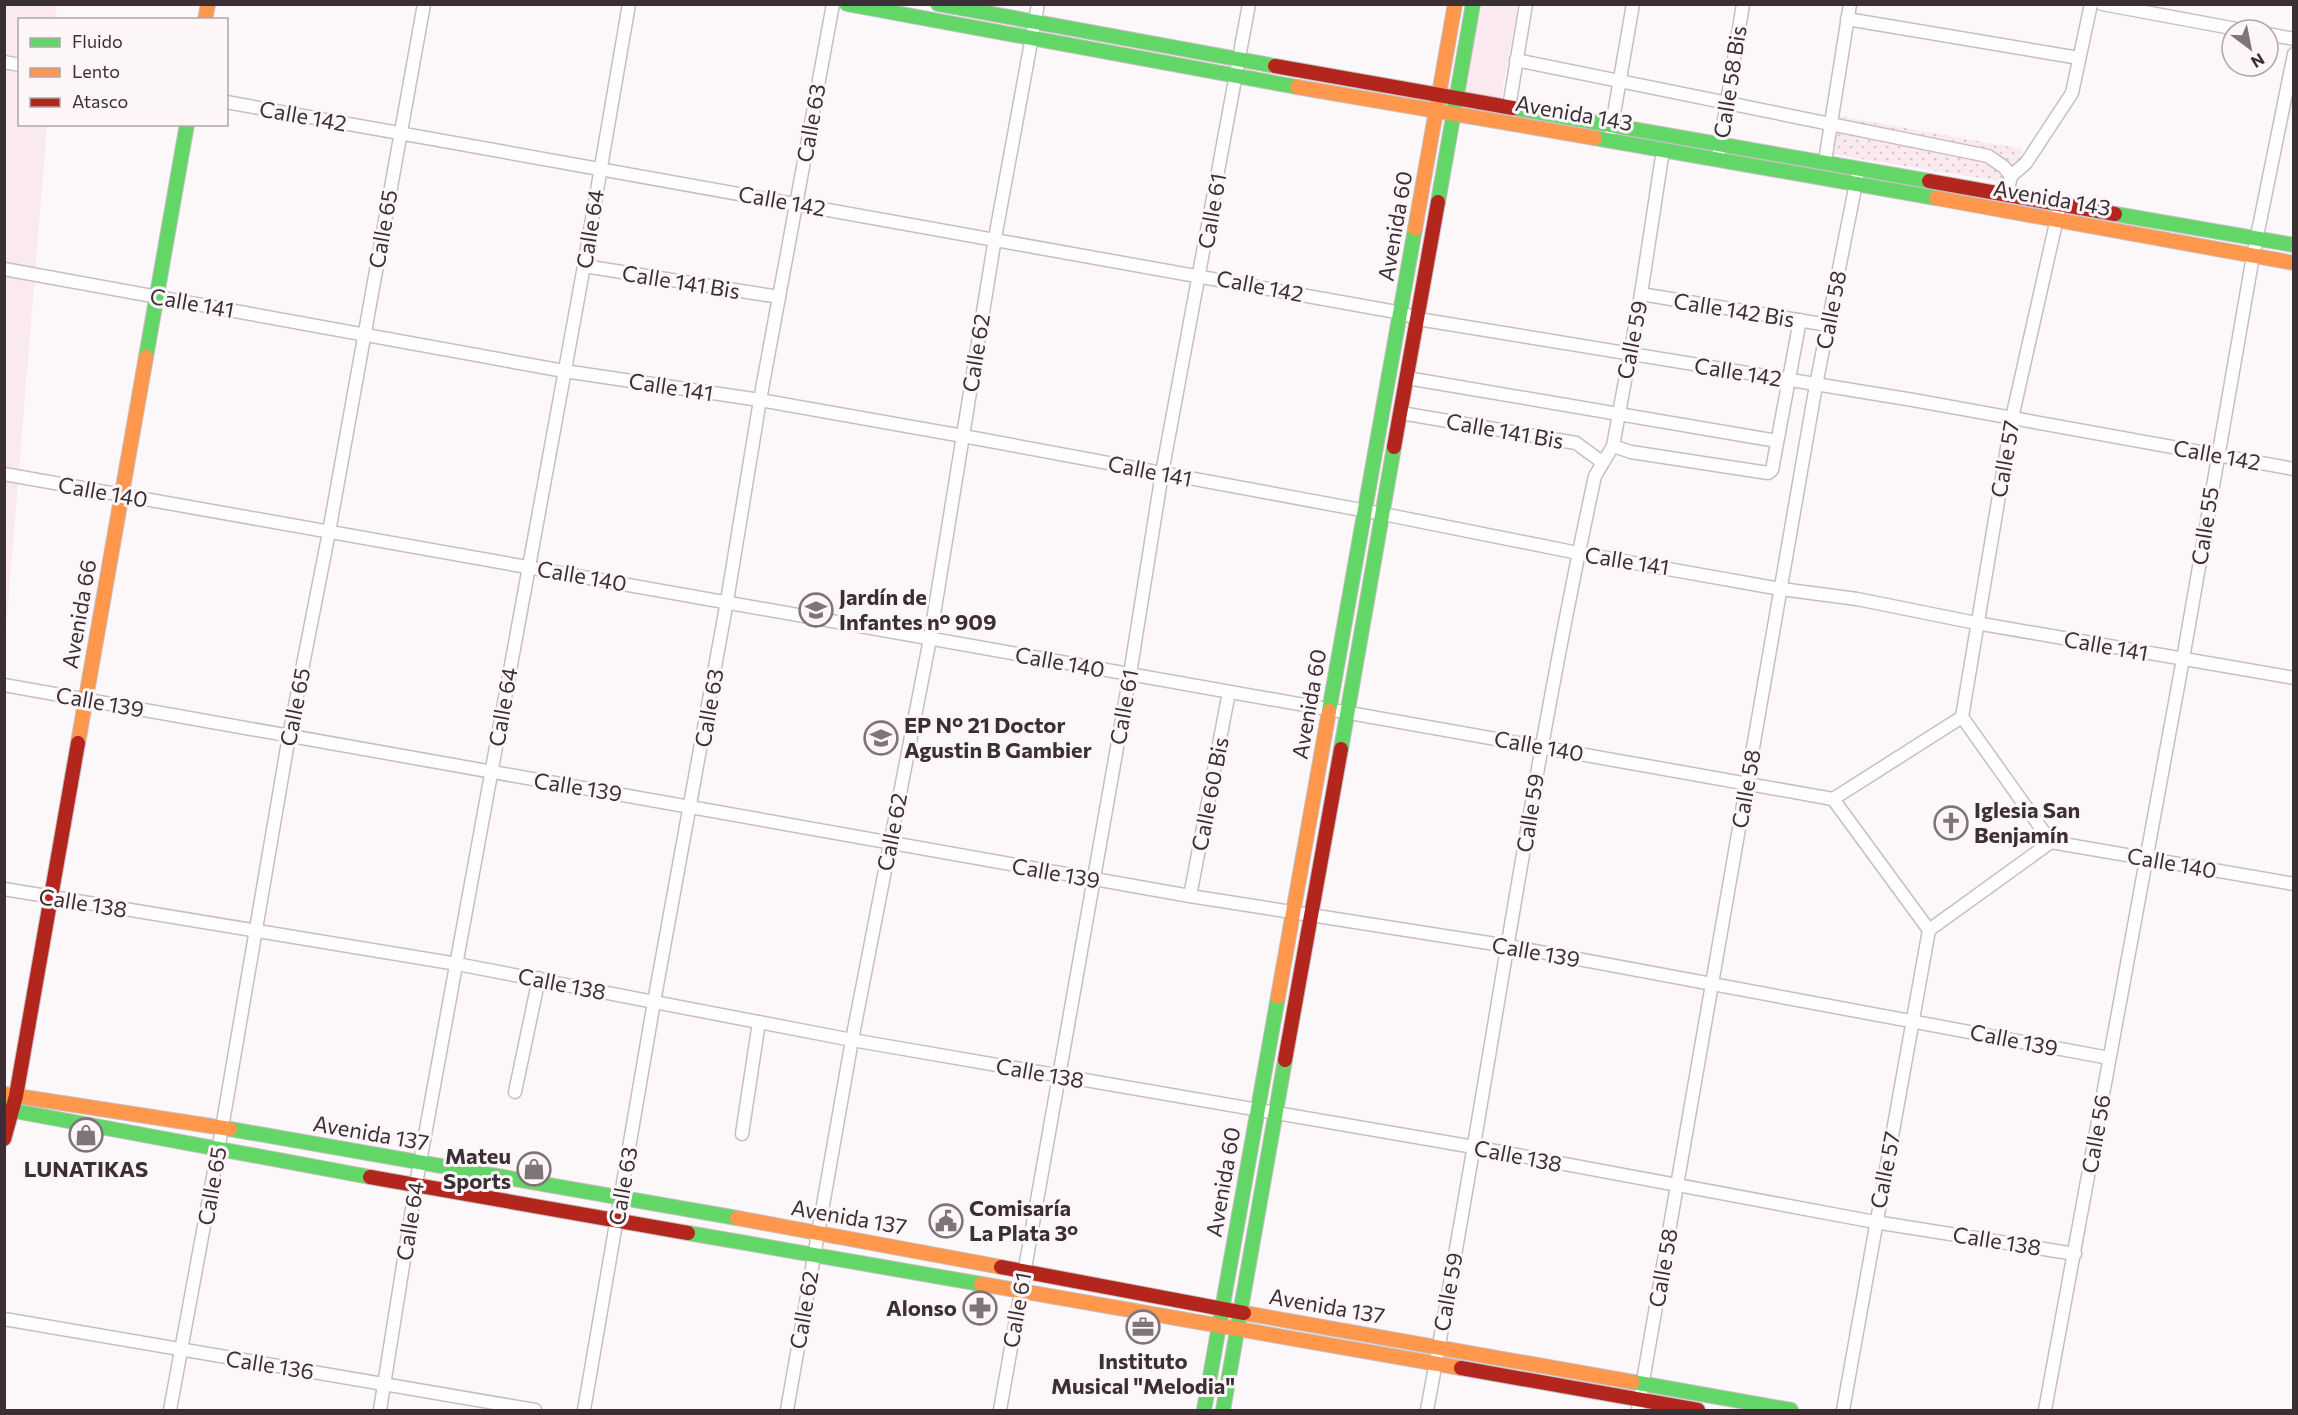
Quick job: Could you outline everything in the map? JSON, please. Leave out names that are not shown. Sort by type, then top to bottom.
[{"type":"main road","name":"Avenida 143","points":[[847,4],[1236,76],[2294,263]]},
{"type":"main road","name":"Avenida 60","points":[[1204,1410],[1402,313],[1455,4]]},
{"type":"main road","name":"Avenida 60","points":[[1222,1410],[1473,4]]},
{"type":"main road","name":"Avenida 143","points":[[943,5],[1612,126],[1825,161],[2294,244]]},
{"type":"main road","name":"Avenida 66","points":[[4,1139],[9,1095],[152,295],[178,126]]},
{"type":"main road","name":"Avenida 66","points":[[152,295],[187,126]]},
{"type":"main road","name":"Avenida 137","points":[[9,1095],[222,1128],[818,1232],[1239,1312],[1791,1410]]},
{"type":"main road","name":"Avenida 137","points":[[7,1110],[1436,1364],[1639,1405],[1698,1410]]},
{"type":"street","name":"Calle 65","points":[[170,1410],[222,1128],[289,736],[329,532],[424,4]]},
{"type":"street","name":"Calle 64","points":[[380,1410],[416,1184],[458,964],[527,567],[584,266],[599,168],[629,4]]},
{"type":"street","name":"Calle 63","points":[[584,1410],[654,1002],[692,805],[760,400],[833,4]]},
{"type":"street","name":"Calle 62","points":[[787,1410],[852,1040],[930,639],[995,238],[1038,4]]},
{"type":"street","name":"Calle 61","points":[[1000,1410],[1130,674],[1162,473],[1249,4]]},
{"type":"street","points":[[1509,107],[1526,4]]},
{"type":"street","points":[[1610,141],[1633,4]]},
{"type":"street","name":"Calle 58 Bis","points":[[1718,160],[1743,4]]},
{"type":"street","points":[[1825,161],[1850,4]]},
{"type":"street","points":[[2007,194],[2011,176],[2026,163],[2066,106],[2072,93],[2091,4]]},
{"type":"street","points":[[2102,4],[2220,26]]},
{"type":"street","points":[[1847,19],[2079,58]]},
{"type":"street","name":"Calle 55","points":[[2147,858],[2256,238],[2294,54]]},
{"type":"street","points":[[1516,60],[1831,122],[1988,156],[2004,167],[2011,176]]},
{"type":"street","name":"Calle 142","points":[[228,102],[1200,275],[1402,313],[1418,319],[2012,418],[2294,469]]},
{"type":"street","name":"Calle 59","points":[[1427,1410],[1541,747],[1595,476],[1613,446],[1628,354],[1641,294],[1663,150]]},
{"type":"street","name":"Calle 58","points":[[1639,1405],[1816,385],[1857,184],[1858,168]]},
{"type":"street","name":"Calle 57","points":[[1962,717],[2012,418],[2060,204]]},
{"type":"street","name":"Calle 141 Bis","points":[[584,266],[779,297]]},
{"type":"street","name":"Calle 141","points":[[4,269],[564,371],[760,400],[963,436],[1365,510],[1578,553],[1781,589],[1857,599],[1976,623],[2294,678]]},
{"type":"street","name":"Calle 142 Bis","points":[[1641,294],[1828,325]]},
{"type":"street","points":[[1613,446],[1642,454],[1768,473],[1772,470],[1800,320]]},
{"type":"street","points":[[1407,378],[1617,416],[1778,441]]},
{"type":"street","name":"Calle 141 Bis","points":[[1401,413],[1576,443],[1602,462]]},
{"type":"street","name":"Calle 140","points":[[4,474],[1833,799]]},
{"type":"street","name":"Calle 139","points":[[4,685],[491,772],[692,805],[1190,896],[1508,946],[2109,1058]]},
{"type":"street","name":"Calle 60 Bis","points":[[1190,896],[1229,692]]},
{"type":"street","points":[[1962,717],[2051,842],[1929,930],[1833,799],[1962,717]]},
{"type":"street","name":"Calle 140","points":[[2051,842],[2294,884]]},
{"type":"street","name":"Calle 56","points":[[2045,1410],[2147,858]]},
{"type":"street","name":"Calle 138","points":[[4,890],[539,978],[852,1040],[1474,1147],[1677,1187],[1875,1222],[2075,1254]]},
{"type":"street","name":"Calle 57","points":[[1843,1410],[1929,930]]},
{"type":"street","points":[[515,1092],[539,978]]},
{"type":"street","points":[[742,1134],[759,1022]]},
{"type":"street","name":"Calle 136","points":[[4,1319],[535,1410]]},
{"type":"shaded area","points":[[5,5],[57,5],[55,18],[18,18],[18,126],[47,126],[5,642]]},
{"type":"shaded area","points":[[1473,5],[1518,5],[1500,103],[1457,95]]},
{"type":"shaded area","points":[[1838,116],[2022,149],[2017,184],[1831,154]]},
{"type":"traffic: fast","points":[[847,4],[1297,87]]},
{"type":"traffic: fast","points":[[938,4],[1275,66]]},
{"type":"traffic: fast","points":[[1438,202],[1473,4]]},
{"type":"traffic: fast","points":[[1513,108],[1929,181]]},
{"type":"traffic: fast","points":[[146,357],[187,126]]},
{"type":"traffic: fast","points":[[1595,138],[1936,198]]},
{"type":"traffic: fast","points":[[2115,214],[2294,245]]},
{"type":"traffic: fast","points":[[1329,711],[1415,229]]},
{"type":"traffic: fast","points":[[1341,749],[1394,447]]},
{"type":"traffic: fast","points":[[1204,1410],[1278,997]]},
{"type":"traffic: fast","points":[[1223,1410],[1285,1060]]},
{"type":"traffic: fast","points":[[4,1109],[370,1177]]},
{"type":"traffic: fast","points":[[230,1129],[737,1218]]},
{"type":"traffic: fast","points":[[688,1233],[981,1284]]},
{"type":"traffic: fast","points":[[1633,1382],[1791,1410]]},
{"type":"traffic: slow","points":[[205,18],[208,4]]},
{"type":"traffic: slow","points":[[1415,229],[1455,4]]},
{"type":"traffic: slow","points":[[1297,87],[1595,138]]},
{"type":"traffic: slow","points":[[1936,198],[2294,263]]},
{"type":"traffic: slow","points":[[78,743],[146,357]]},
{"type":"traffic: slow","points":[[1278,997],[1329,711]]},
{"type":"traffic: slow","points":[[4,1094],[230,1129]]},
{"type":"traffic: slow","points":[[737,1218],[1001,1267]]},
{"type":"traffic: slow","points":[[981,1284],[1461,1368]]},
{"type":"traffic: slow","points":[[1244,1313],[1633,1382]]},
{"type":"traffic: jam","points":[[1275,66],[1513,108]]},
{"type":"traffic: jam","points":[[1929,181],[2115,214]]},
{"type":"traffic: jam","points":[[1394,447],[1438,202]]},
{"type":"traffic: jam","points":[[4,1139],[16,1096],[78,743]]},
{"type":"traffic: jam","points":[[1285,1060],[1341,749]]},
{"type":"traffic: jam","points":[[370,1177],[688,1233]]},
{"type":"traffic: jam","points":[[1001,1267],[1244,1313]]},
{"type":"traffic: jam","points":[[1461,1368],[1698,1410]]},
{"type":"place","name":"Jardín de Infantes n° 909","points":[[816,610]]},
{"type":"place","name":"EP N° 21 Doctor Agustin B Gambier","points":[[881,738]]},
{"type":"place","name":"Iglesia San Benjamín","points":[[1951,823]]},
{"type":"place","name":"LUNATIKAS","points":[[86,1135]]},
{"type":"place","name":"Mateu Sports","points":[[534,1169]]},
{"type":"place","name":"Comisaría La Plata 3°","points":[[946,1221]]},
{"type":"place","name":"Alonso","points":[[980,1308]]},
{"type":"place","name":"Instituto Musical \"Melodia\"","points":[[1143,1327]]}]
